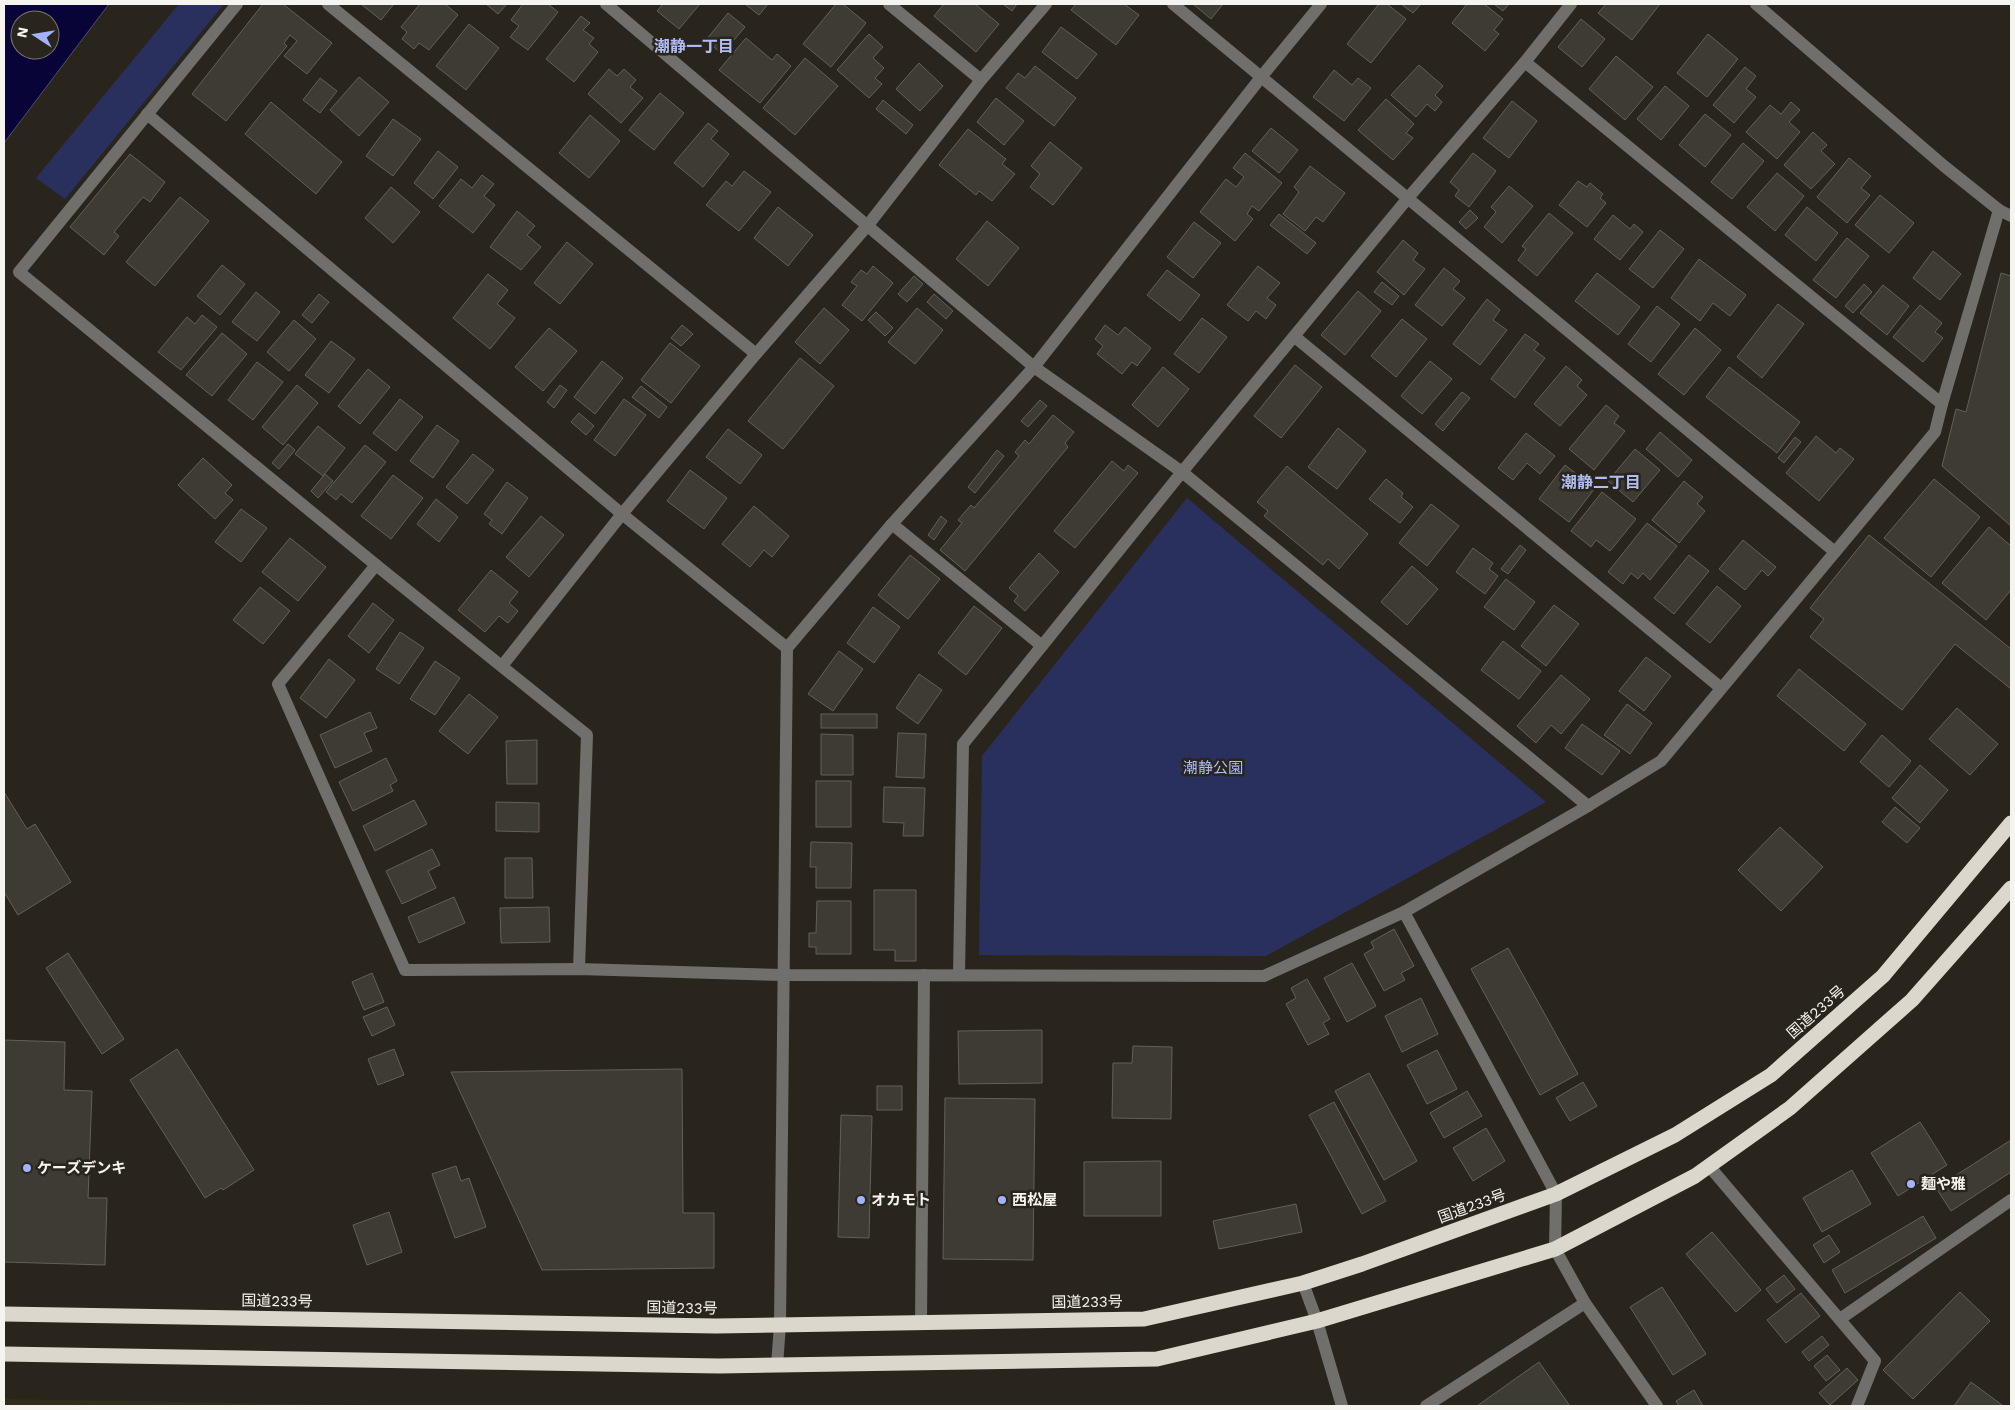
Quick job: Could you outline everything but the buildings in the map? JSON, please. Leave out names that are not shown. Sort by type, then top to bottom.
[{"type":"highway","name":"国道233号","points":[[4,1314],[716,1326],[921,1321],[1144,1319],[1303,1282],[1362,1264],[1556,1194],[1675,1135],[1771,1075],[1883,976],[2011,823]]},
{"type":"highway","points":[[4,1354],[719,1366],[1157,1358],[1317,1321],[1555,1249],[1695,1176],[1790,1108],[1912,1000],[2011,888]]},
{"type":"street","points":[[237,4],[19,272],[376,565],[587,735],[579,969]]},
{"type":"street","points":[[328,4],[756,354]]},
{"type":"street","points":[[606,4],[1034,367],[1182,472],[1588,806]]},
{"type":"street","points":[[889,4],[981,80]]},
{"type":"street","points":[[502,666],[622,514],[756,354],[868,225],[981,80],[1046,4]]},
{"type":"street","points":[[1174,4],[1835,552]]},
{"type":"street","points":[[777,1365],[780,1325],[786,648],[892,524],[1034,367],[1262,76],[1321,4]]},
{"type":"street","points":[[959,975],[963,744],[1182,472],[1408,198],[1525,62],[1570,4]]},
{"type":"street","points":[[1756,4],[1944,166],[1999,210],[2011,216]]},
{"type":"street","points":[[1525,62],[1942,404]]},
{"type":"street","points":[[147,114],[622,514],[786,648]]},
{"type":"street","points":[[376,565],[278,684],[405,970],[579,969],[782,975],[1264,976],[1404,912],[1588,806],[1661,761],[1935,432],[1999,210]]},
{"type":"street","points":[[1295,337],[1721,688]]},
{"type":"street","points":[[892,524],[1042,646]]},
{"type":"street","points":[[1404,912],[1556,1194],[1555,1249],[1585,1303],[1657,1406]]},
{"type":"street","points":[[921,1321],[924,975]]},
{"type":"street","points":[[1709,1166],[1875,1361],[1858,1406]]},
{"type":"street","points":[[1840,1319],[2011,1200]]},
{"type":"street","points":[[1303,1282],[1317,1321],[1342,1406]]},
{"type":"street","points":[[1427,1406],[1585,1303]]},
{"type":"shaded area","points":[[4,4],[109,4],[4,143]]},
{"type":"shaded area","points":[[4,1399],[426,1406],[4,1406]]},
{"type":"green space","points":[[179,4],[224,4],[65,199],[36,178]]},
{"type":"green space","name":"潮静公園","points":[[1187,498],[1546,802],[1266,956],[979,955],[982,756]]},
{"type":"place","name":"ケーズデンキ","points":[[27,1168]]},
{"type":"place","name":"麺や雅","points":[[1911,1184]]},
{"type":"place","name":"オカモト","points":[[861,1200]]},
{"type":"place","name":"西松屋","points":[[1002,1200]]},
{"type":"district","name":"潮静一丁目","points":[[694,46]]},
{"type":"district","name":"潮静二丁目","points":[[1601,482]]}]
